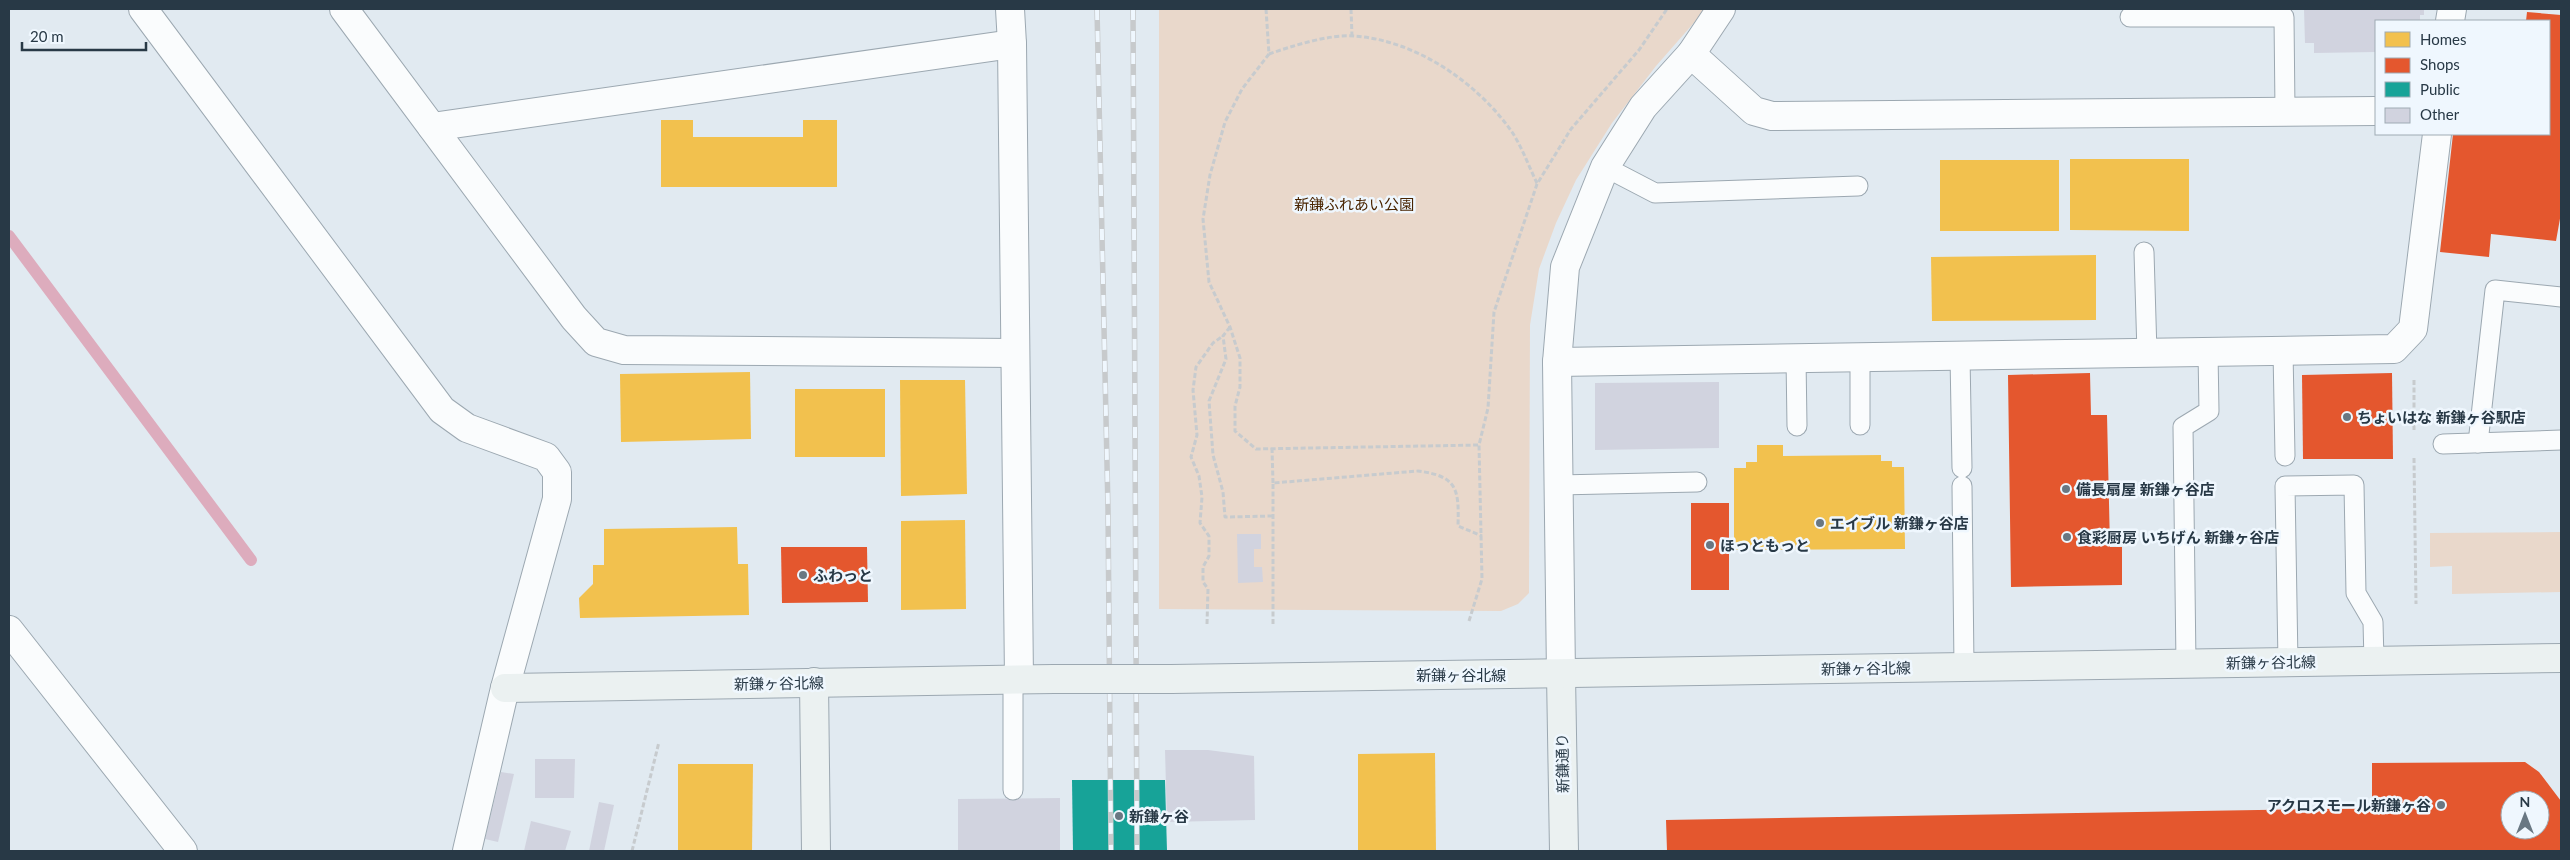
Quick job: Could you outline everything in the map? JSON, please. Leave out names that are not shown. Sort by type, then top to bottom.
[{"type":"street","points":[[143,9],[442,410],[467,428],[546,457],[557,472],[557,499],[504,688],[467,851]]},
{"type":"street","points":[[344,9],[574,318],[596,342],[624,350],[1016,353]]},
{"type":"street","points":[[1010,9],[1016,353],[1016,679]]},
{"type":"street","points":[[1561,675],[1557,362],[1565,267],[1606,167],[1643,107],[1691,54],[1721,9]]},
{"type":"street","points":[[432,127],[1012,44]]},
{"type":"street","points":[[1691,54],[1754,111],[1772,116],[2375,111]]},
{"type":"street","points":[[1557,362],[2394,349],[2413,330],[2437,135]]},
{"type":"street","points":[[9,630],[182,851]]},
{"type":"street","name":"新鎌ヶ谷北線","points":[[504,688],[1016,679],[1561,675],[1639,671],[2561,658]]},
{"type":"street","name":"新鎌通り","points":[[1561,675],[1564,851]]},
{"type":"street","points":[[814,682],[816,851]]},
{"type":"lane","points":[[2130,17],[2284,17],[2284,112]]},
{"type":"lane","points":[[1606,167],[1655,193],[1858,186]]},
{"type":"lane","points":[[2144,252],[2147,353]]},
{"type":"lane","points":[[2478,443],[2495,290],[2561,297]]},
{"type":"lane","points":[[2283,351],[2284,456]]},
{"type":"lane","points":[[2186,664],[2183,427],[2210,411],[2208,352]]},
{"type":"lane","points":[[1960,356],[1964,667]]},
{"type":"lane","points":[[1860,357],[1860,425]]},
{"type":"lane","points":[[1796,358],[1796,426]]},
{"type":"lane","points":[[2443,444],[2561,440]]},
{"type":"lane","points":[[1558,485],[1697,482]]},
{"type":"lane","points":[[2288,662],[2285,486],[2354,485],[2356,594],[2373,622],[2374,661]]},
{"type":"lane","points":[[1013,790],[1016,679]]},
{"type":"path","points":[[1266,9],[1269,54]]},
{"type":"path","points":[[1351,9],[1352,36]]},
{"type":"path","points":[[1469,621],[1482,579],[1479,445],[1256,449],[1235,430],[1235,406],[1240,387],[1240,358],[1230,327],[1209,282],[1203,219],[1210,175],[1225,122],[1242,90],[1269,54],[1300,44],[1352,36],[1381,40],[1417,52],[1460,79],[1487,102],[1512,133],[1537,184]]},
{"type":"path","points":[[1207,624],[1208,589],[1203,582],[1203,567],[1209,556],[1209,536],[1200,523],[1202,497],[1199,476],[1191,457],[1197,435],[1192,390],[1196,367],[1213,343],[1223,336],[1230,327]]},
{"type":"path","points":[[2413,330],[2414,436]]},
{"type":"path","points":[[1223,336],[1226,359],[1209,401],[1213,455],[1223,492],[1225,517],[1273,516]]},
{"type":"path","points":[[1272,448],[1273,624]]},
{"type":"path","points":[[2414,456],[2416,604]]},
{"type":"path","points":[[1273,483],[1418,471],[1436,473],[1449,479],[1456,489],[1459,497],[1458,526],[1482,536]]},
{"type":"path","points":[[632,851],[659,742]]},
{"type":"green space","name":"新鎌ふれあい公園","points":[[1159,9],[1706,9],[1656,66],[1612,123],[1576,180],[1556,223],[1539,269],[1530,325],[1529,593],[1518,604],[1501,611],[1159,609]]},
{"type":"green space","points":[[2561,532],[2561,592],[2452,594],[2452,566],[2430,567],[2430,533]]},
{"type":"building: Homes","points":[[661,120],[693,120],[693,137],[803,137],[803,120],[837,120],[837,187],[661,187]]},
{"type":"building: Homes","points":[[2070,159],[2189,159],[2189,231],[2070,230]]},
{"type":"building: Homes","points":[[1940,160],[2059,160],[2059,231],[1940,231]]},
{"type":"building: Homes","points":[[2096,255],[2096,320],[1932,321],[1931,257]]},
{"type":"building: Homes","points":[[750,372],[751,439],[621,442],[620,374]]},
{"type":"building: Homes","points":[[900,380],[965,380],[967,494],[901,496]]},
{"type":"building: Homes","points":[[795,389],[885,389],[885,457],[795,457]]},
{"type":"building: Homes","points":[[1757,445],[1783,445],[1783,456],[1881,455],[1881,461],[1892,461],[1892,467],[1904,467],[1905,549],[1734,550],[1734,468],[1746,468],[1746,462],[1757,462]]},
{"type":"building: Homes","points":[[965,520],[966,609],[901,610],[901,521]]},
{"type":"building: Homes","points":[[737,527],[738,564],[748,564],[749,615],[580,618],[579,598],[593,584],[593,565],[604,565],[604,529]]},
{"type":"building: Homes","points":[[1435,753],[1436,851],[1358,851],[1358,754]]},
{"type":"building: Homes","points":[[678,764],[753,764],[752,851],[678,851]]},
{"type":"building: Shops","points":[[2527,12],[2561,15],[2561,213],[2556,241],[2491,234],[2489,257],[2440,252],[2453,135],[2550,135],[2550,20],[2526,20]]},
{"type":"building: Shops","points":[[2090,373],[2091,415],[2107,415],[2110,547],[2122,547],[2122,585],[2011,587],[2008,375]]},
{"type":"building: Shops","points":[[2392,373],[2393,459],[2303,459],[2302,375]]},
{"type":"building: Shops","points":[[1691,503],[1729,503],[1729,590],[1691,590]]},
{"type":"building: Shops","points":[[781,547],[867,547],[868,602],[782,603]]},
{"type":"building: Shops","name":"アクロスモール新鎌ヶ谷","points":[[2525,762],[2539,772],[2561,801],[2561,851],[1667,851],[1666,820],[2372,808],[2372,763]]},
{"type":"building: Public","name":"新鎌ヶ谷","points":[[1072,780],[1165,780],[1167,851],[1073,851]]},
{"type":"building: Other","points":[[2304,9],[2424,9],[2424,15],[2420,15],[2420,20],[2375,20],[2375,52],[2314,53],[2314,43],[2305,43]]},
{"type":"building: Other","points":[[1719,382],[1719,448],[1595,450],[1595,383]]},
{"type":"building: Other","points":[[1237,534],[1261,534],[1261,549],[1254,549],[1254,567],[1262,567],[1263,582],[1238,583]]},
{"type":"building: Other","points":[[1165,750],[1208,750],[1254,756],[1255,820],[1167,822]]},
{"type":"building: Other","points":[[535,759],[575,759],[574,798],[535,798]]},
{"type":"building: Other","points":[[501,772],[514,774],[498,842],[485,839]]},
{"type":"building: Other","points":[[1060,798],[1060,851],[958,851],[958,799]]},
{"type":"building: Other","points":[[599,802],[614,805],[604,851],[589,851]]},
{"type":"building: Other","points":[[531,821],[571,831],[565,851],[524,851]]},
{"type":"waterway","points":[[9,236],[251,560]]},
{"type":"railway","points":[[1097,9],[1108,509],[1111,851]]},
{"type":"railway","points":[[1133,9],[1137,851]]},
{"type":"place","name":"ちょいはな 新鎌ヶ谷駅店","points":[[2347,417]]},
{"type":"place","name":"備長扇屋 新鎌ヶ谷店","points":[[2066,489]]},
{"type":"place","name":"エイブル 新鎌ヶ谷店","points":[[1820,523]]},
{"type":"place","name":"食彩厨房 いちげん 新鎌ヶ谷店","points":[[2067,537]]},
{"type":"place","name":"ほっともっと","points":[[1710,545]]},
{"type":"place","name":"ふわっと","points":[[803,575]]},
{"type":"place","name":"アクロスモール新鎌ヶ谷","points":[[2441,805]]},
{"type":"place","name":"新鎌ヶ谷","points":[[1119,816]]}]
